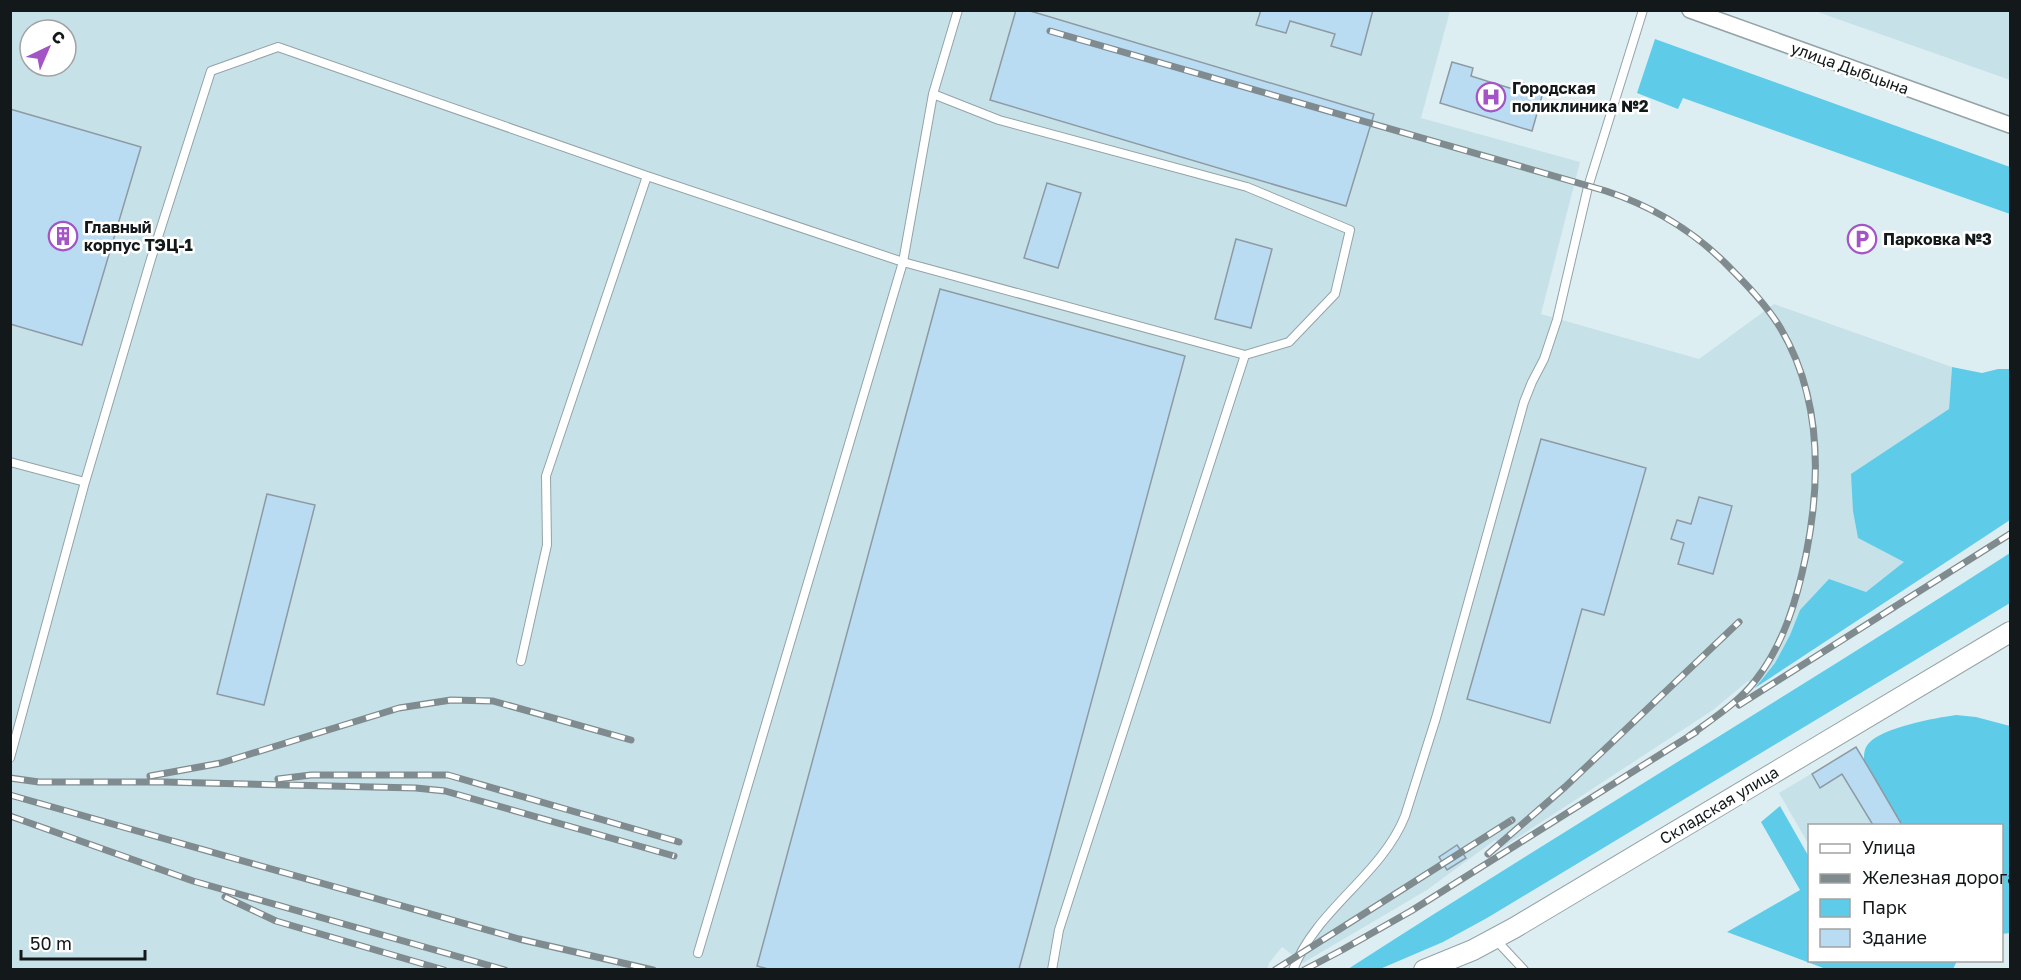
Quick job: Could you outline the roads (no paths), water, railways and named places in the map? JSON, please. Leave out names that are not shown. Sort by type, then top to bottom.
[{"type":"street","name":"улица Дыбцына","points":[[1690,10],[2010,125]]},
{"type":"street","name":"Складская улица","points":[[1424,969],[1495,939],[2010,632]]},
{"type":"lane","points":[[698,953],[903,262],[933,94],[958,10]]},
{"type":"lane","points":[[1293,969],[1307,942],[1320,924],[1384,854],[1399,831],[1405,816],[1436,718],[1524,402],[1544,359],[1557,320],[1588,187],[1643,10]]},
{"type":"lane","points":[[10,758],[85,482],[211,71],[278,47],[647,176],[903,262],[1245,355],[1289,342],[1335,294],[1350,230],[1247,187],[999,120],[933,94]]},
{"type":"lane","points":[[521,661],[547,545],[546,476],[647,176]]},
{"type":"lane","points":[[1052,969],[1059,930],[1245,355]]},
{"type":"lane","points":[[10,462],[85,482]]},
{"type":"lane","points":[[1495,939],[1524,969]]},
{"type":"railway","points":[[1050,31],[1624,197],[1658,213],[1704,244],[1752,291],[1781,329],[1804,382],[1814,439],[1814,498],[1811,527],[1794,604],[1774,652],[1755,681],[1741,696],[1689,736]]},
{"type":"railway","points":[[1739,705],[2010,534]]},
{"type":"railway","points":[[1488,854],[1565,787],[1739,622]]},
{"type":"railway","points":[[150,776],[221,763],[399,708],[451,700],[493,701],[631,740]]},
{"type":"railway","points":[[1304,970],[1411,911],[1696,732]]},
{"type":"railway","points":[[278,779],[311,775],[448,775],[679,842]]},
{"type":"railway","points":[[10,778],[39,782],[164,782],[416,788],[445,791],[674,856]]},
{"type":"railway","points":[[10,795],[519,939],[653,970]]},
{"type":"railway","points":[[10,816],[193,881],[505,970]]},
{"type":"railway","points":[[1275,970],[1512,820]]},
{"type":"railway","points":[[225,897],[276,921],[444,970]]},
{"type":"place","name":"Городская поликлиника №2","points":[[1491,97]]},
{"type":"place","name":"Главный корпус ТЭЦ-1","points":[[63,236]]},
{"type":"place","name":"Парковка №3","points":[[1862,239]]}]
